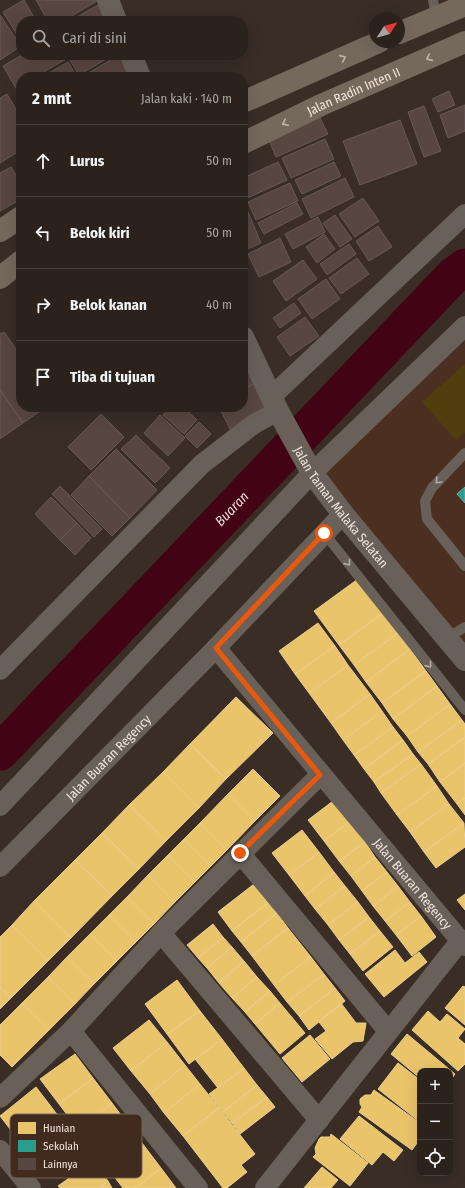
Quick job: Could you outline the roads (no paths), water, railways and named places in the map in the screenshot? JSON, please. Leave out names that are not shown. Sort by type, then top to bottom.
[{"type":"main road","points":[[405,29],[435,8],[465,4]]},
{"type":"main road","name":"Jalan Radin Inten II","points":[[248,141],[321,106],[465,42]]},
{"type":"main road","points":[[248,100],[369,46]]},
{"type":"main road","points":[[1,230],[16,220]]},
{"type":"main road","points":[[0,278],[16,265]]},
{"type":"street","points":[[108,0],[114,16]]},
{"type":"street","points":[[133,60],[138,72]]},
{"type":"street","points":[[0,670],[202,464],[276,408],[465,214]]},
{"type":"street","points":[[0,806],[312,473],[465,326]]},
{"type":"street","name":"Jalan Taman Malaka Selatan","points":[[248,348],[276,408],[312,473],[343,514],[456,632],[465,660]]},
{"type":"street","name":"Jalan Buaran Regency","points":[[0,867],[216,648],[343,514]]},
{"type":"street","name":"Jalan Buaran Regency","points":[[216,648],[320,775],[463,943],[388,1031],[265,1188]]},
{"type":"street","points":[[0,1098],[71,1030],[160,932],[320,775]]},
{"type":"street","points":[[240,853],[388,1031]]},
{"type":"street","points":[[160,932],[319,1120]]},
{"type":"street","points":[[71,1030],[139,1114]]},
{"type":"street","points":[[142,1118],[198,1188]]},
{"type":"street","points":[[0,1150],[10,1162]]},
{"type":"street","points":[[23,1178],[31,1188]]},
{"type":"lane","points":[[465,453],[432,488],[425,501],[427,519],[465,566]]},
{"type":"lane","points":[[324,533],[465,710]]},
{"type":"waterway","name":"Buaran","points":[[0,752],[453,276],[465,267]]}]
